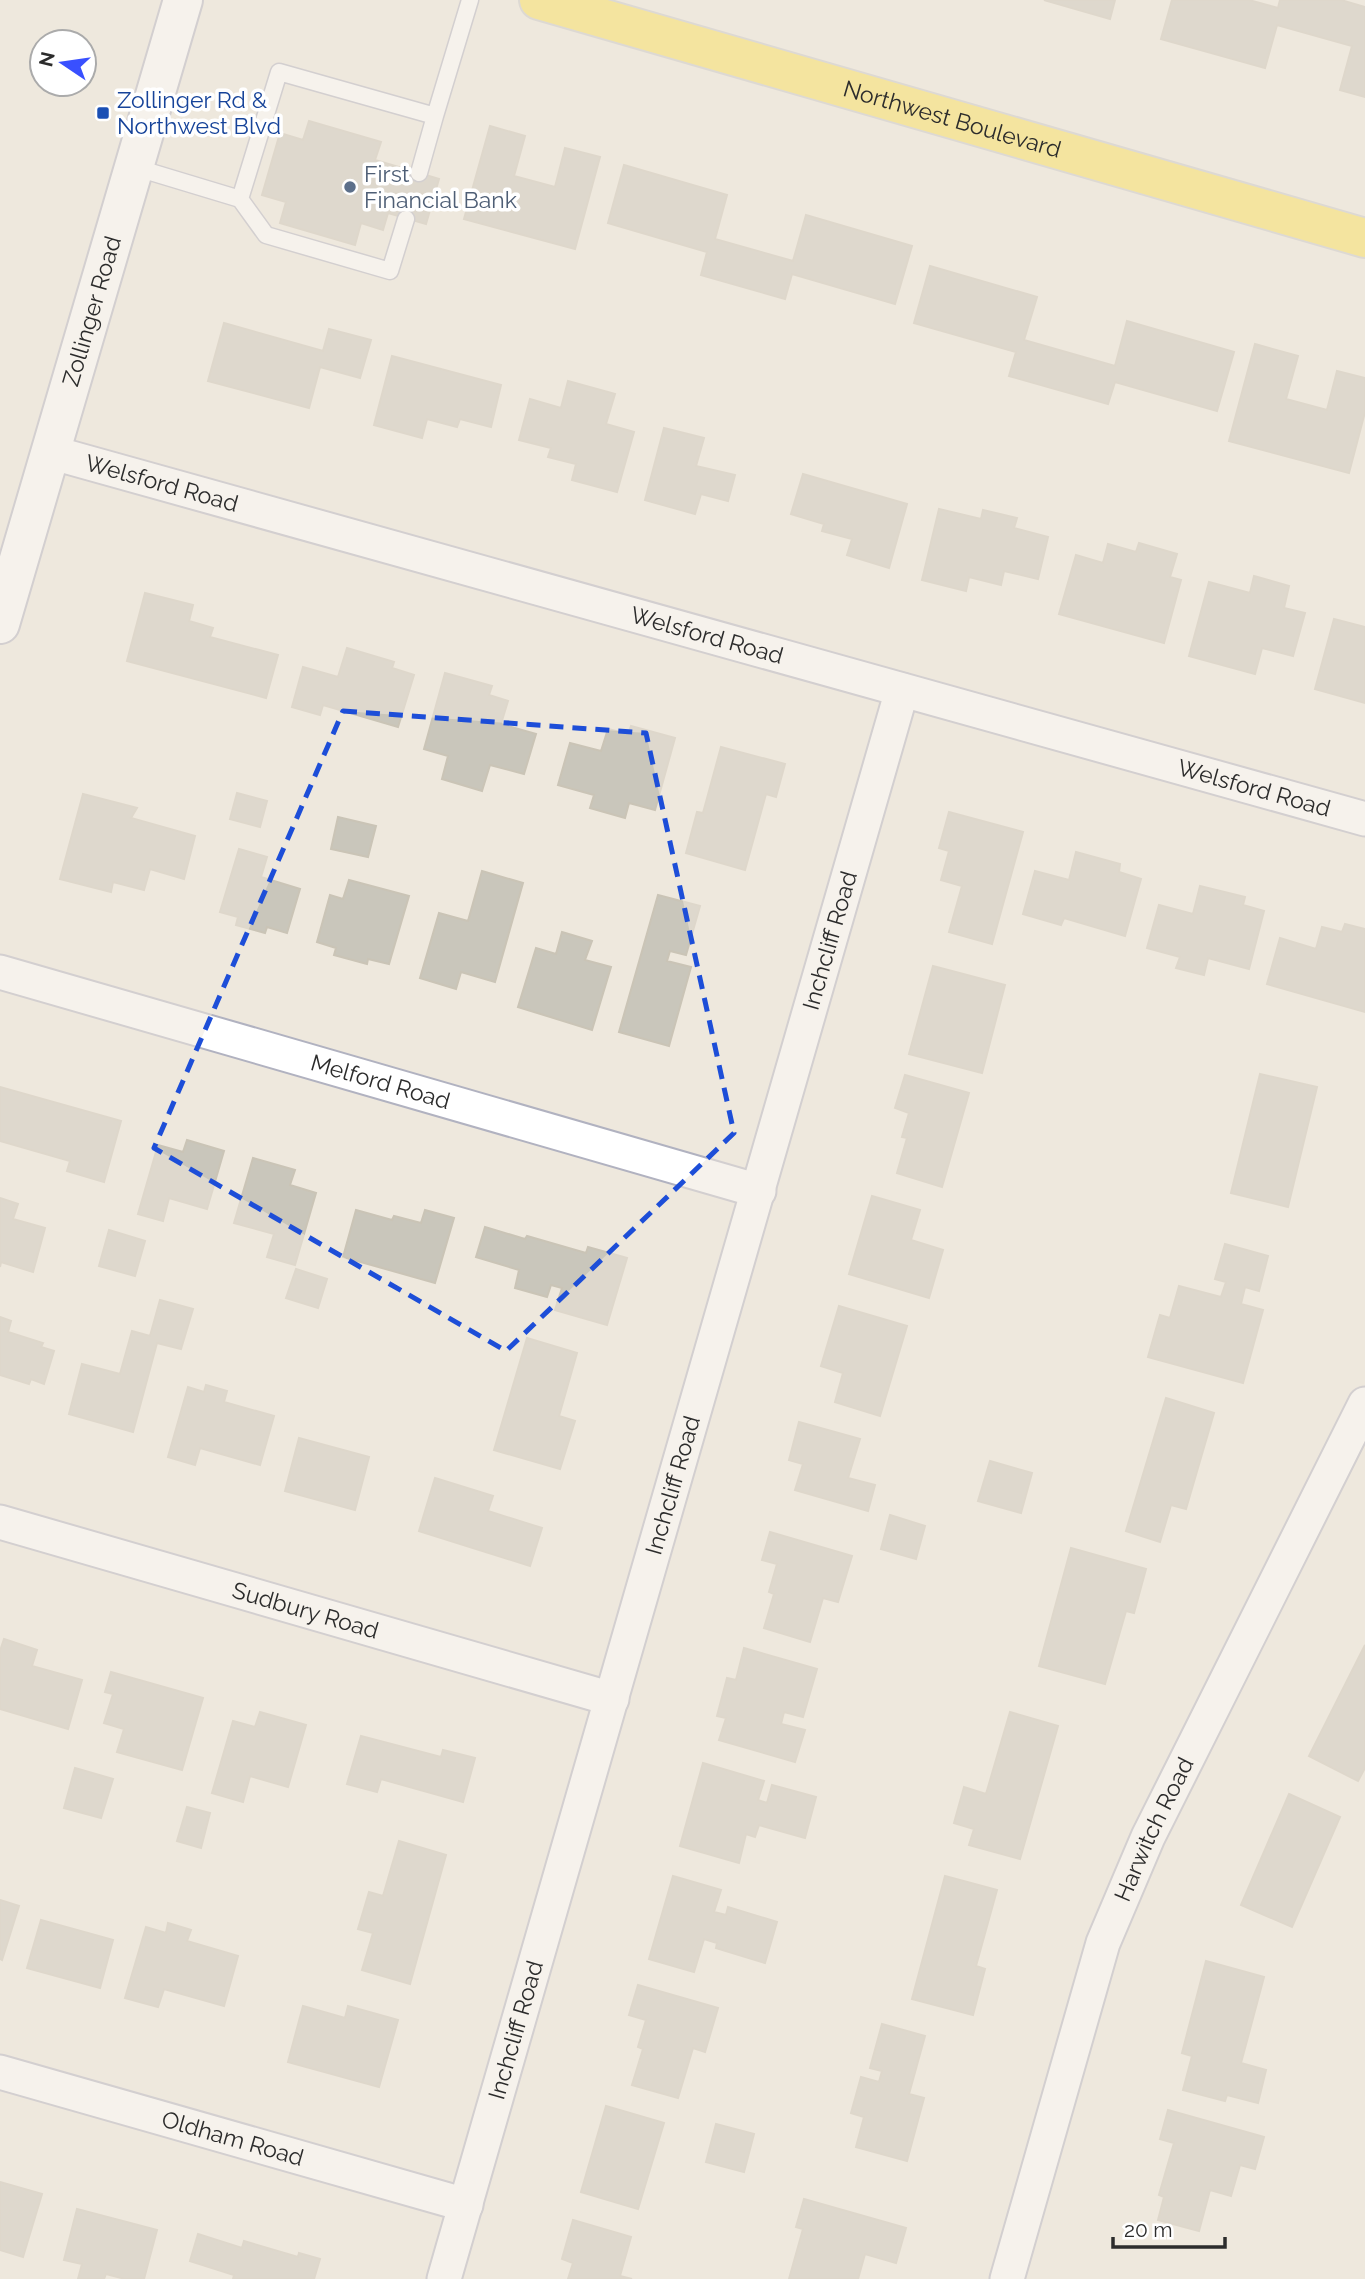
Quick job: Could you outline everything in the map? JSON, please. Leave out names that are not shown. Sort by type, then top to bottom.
[{"type":"main road","name":"Zollinger Road","points":[[0,624],[183,0]]},
{"type":"main road","name":"Northwest Boulevard","points":[[540,0],[1365,238]]},
{"type":"street","name":"Welsford Road","points":[[50,452],[1365,819]]},
{"type":"street","name":"Inchcliff Road","points":[[444,2279],[902,690]]},
{"type":"street","name":"Melford Road","points":[[0,972],[759,1191]]},
{"type":"street","name":"Harwitch Road","points":[[1007,2279],[1103,1943],[1148,1838],[1365,1404]]},
{"type":"street","name":"Sudbury Road","points":[[0,1522],[612,1699]]},
{"type":"street","name":"Oldham Road","points":[[0,2072],[466,2205]]},
{"type":"lane","points":[[419,173],[470,0]]},
{"type":"lane","points":[[240,200],[279,72],[435,117]]},
{"type":"lane","points":[[134,167],[240,200],[266,235],[390,271],[406,219]]},
{"type":"highlighted area","points":[[343,711],[646,733],[734,1133],[506,1351],[154,1148]]},
{"type":"building","points":[[1044,0],[1115,0],[1110,19]]},
{"type":"building","points":[[1172,0],[1249,0],[1278,8],[1280,0],[1341,0],[1365,7],[1365,97],[1340,90],[1352,46],[1277,25],[1265,68],[1161,39]]},
{"type":"building","name":"First Financial Bank","points":[[309,121],[381,142],[375,160],[439,179],[426,224],[388,213],[383,230],[361,223],[355,245],[280,223],[286,202],[262,195],[280,133],[303,140]]},
{"type":"building","points":[[490,126],[525,136],[514,176],[555,187],[565,148],[600,157],[575,249],[464,219]]},
{"type":"building","points":[[624,165],[727,195],[715,239],[793,261],[806,215],[912,246],[895,304],[792,274],[785,299],[701,275],[707,252],[608,223]]},
{"type":"building","points":[[930,266],[1037,297],[1024,340],[1115,366],[1127,321],[1234,352],[1217,411],[1115,382],[1108,404],[1009,376],[1016,352],[914,323]]},
{"type":"building","points":[[224,323],[323,351],[329,329],[371,340],[360,378],[320,367],[309,408],[208,381]]},
{"type":"building","points":[[1255,344],[1298,356],[1286,399],[1327,410],[1337,371],[1365,378],[1365,412],[1349,473],[1229,441]]},
{"type":"building","points":[[392,356],[501,385],[491,427],[460,419],[457,427],[427,419],[422,438],[374,425]]},
{"type":"building","points":[[568,381],[615,394],[606,424],[634,432],[617,492],[572,480],[576,464],[548,457],[551,448],[519,440],[530,399],[561,408]]},
{"type":"building","points":[[664,428],[704,438],[696,466],[735,475],[728,501],[701,494],[695,514],[645,500]]},
{"type":"building","points":[[803,474],[907,504],[889,568],[847,555],[852,539],[822,531],[824,524],[791,514]]},
{"type":"building","points":[[939,509],[981,519],[983,510],[1017,518],[1014,528],[1048,537],[1038,579],[1004,571],[1001,585],[969,577],[966,591],[922,580]]},
{"type":"building","points":[[1139,543],[1177,554],[1170,577],[1181,580],[1164,643],[1059,614],[1076,555],[1103,563],[1108,544],[1136,552]]},
{"type":"building","points":[[1254,576],[1289,586],[1284,608],[1305,613],[1293,656],[1262,648],[1255,674],[1189,656],[1209,582],[1250,593]]},
{"type":"building","points":[[145,593],[193,605],[189,621],[213,628],[210,637],[278,655],[266,698],[127,661]]},
{"type":"building","points":[[1334,619],[1365,627],[1365,703],[1315,689]]},
{"type":"building","points":[[347,648],[394,662],[392,668],[414,675],[398,727],[323,705],[320,715],[292,707],[303,667],[338,677]]},
{"type":"building","points":[[445,673],[492,686],[489,695],[508,701],[501,724],[536,734],[524,774],[490,765],[482,791],[442,779],[448,756],[424,749]]},
{"type":"building","points":[[631,726],[675,738],[655,810],[629,803],[625,818],[590,808],[594,795],[558,785],[570,743],[601,751],[608,729],[628,734]]},
{"type":"building","points":[[721,747],[785,764],[776,797],[766,794],[745,870],[686,853],[697,812],[703,813]]},
{"type":"building","points":[[237,793],[267,801],[260,827],[230,819]]},
{"type":"building","points":[[83,794],[137,808],[131,818],[195,836],[184,879],[150,869],[144,890],[113,882],[111,892],[60,879]]},
{"type":"building","points":[[949,812],[1023,832],[992,944],[949,932],[962,886],[941,880],[949,851],[939,848]]},
{"type":"building","points":[[338,817],[376,826],[368,857],[331,849]]},
{"type":"building","points":[[239,849],[267,857],[261,877],[300,889],[287,933],[267,927],[265,933],[236,925],[238,917],[220,912]]},
{"type":"building","points":[[1076,852],[1120,864],[1119,872],[1141,879],[1125,936],[1064,918],[1061,925],[1023,914],[1035,871],[1069,880]]},
{"type":"building","points":[[482,871],[523,883],[495,982],[461,972],[456,989],[420,978],[439,913],[468,921]]},
{"type":"building","points":[[349,880],[409,896],[389,964],[368,959],[367,964],[334,955],[336,948],[317,942],[330,895],[343,899]]},
{"type":"building","points":[[1200,886],[1245,897],[1243,905],[1264,911],[1249,969],[1208,958],[1204,975],[1176,968],[1180,957],[1147,948],[1159,905],[1193,914]]},
{"type":"building","points":[[658,895],[700,906],[686,955],[670,951],[667,961],[691,967],[669,1046],[619,1032]]},
{"type":"building","points":[[1345,924],[1365,929],[1365,1012],[1267,984],[1280,938],[1316,949],[1322,927],[1342,932]]},
{"type":"building","points":[[562,932],[592,941],[585,960],[611,967],[592,1030],[518,1007],[536,948],[556,954]]},
{"type":"building","points":[[933,966],[1005,985],[982,1073],[909,1054]]},
{"type":"building","points":[[1260,1074],[1317,1087],[1288,1207],[1231,1193]]},
{"type":"building","points":[[905,1075],[969,1093],[942,1187],[897,1173],[907,1138],[902,1137],[909,1113],[895,1108]]},
{"type":"building","points":[[0,1087],[121,1121],[104,1182],[67,1171],[70,1161],[0,1141]]},
{"type":"building","points":[[187,1140],[224,1151],[207,1209],[169,1198],[163,1221],[138,1214],[158,1145],[183,1152]]},
{"type":"building","points":[[253,1158],[295,1170],[290,1185],[316,1193],[295,1265],[267,1257],[274,1234],[234,1223]]},
{"type":"building","points":[[872,1196],[920,1210],[911,1240],[943,1250],[929,1298],[849,1274]]},
{"type":"building","points":[[0,1198],[18,1204],[13,1219],[45,1228],[33,1272],[1,1262],[0,1267]]},
{"type":"building","points":[[356,1210],[392,1220],[394,1216],[421,1223],[425,1210],[454,1218],[435,1283],[343,1257]]},
{"type":"building","points":[[485,1227],[586,1253],[588,1247],[627,1258],[607,1325],[555,1310],[562,1288],[551,1285],[547,1297],[515,1288],[519,1270],[476,1257]]},
{"type":"building","points":[[109,1230],[145,1241],[135,1276],[99,1266]]},
{"type":"building","points":[[1225,1244],[1268,1256],[1259,1291],[1245,1287],[1241,1304],[1263,1310],[1243,1383],[1148,1357],[1160,1315],[1170,1318],[1179,1286],[1221,1297],[1226,1282],[1215,1279]]},
{"type":"building","points":[[296,1269],[327,1279],[318,1308],[286,1298]]},
{"type":"building","points":[[160,1300],[193,1309],[181,1349],[157,1343],[133,1432],[69,1414],[82,1364],[120,1374],[132,1331],[150,1336]]},
{"type":"building","points":[[839,1306],[907,1326],[880,1416],[835,1402],[843,1373],[821,1366]]},
{"type":"building","points":[[0,1317],[11,1321],[8,1332],[43,1343],[41,1347],[54,1351],[44,1384],[31,1379],[29,1384],[0,1375]]},
{"type":"building","points":[[527,1338],[577,1353],[559,1416],[575,1421],[560,1469],[494,1450]]},
{"type":"building","points":[[206,1385],[227,1391],[224,1402],[274,1416],[260,1465],[200,1448],[195,1465],[168,1457],[188,1387],[204,1392]]},
{"type":"building","points":[[1166,1398],[1214,1413],[1186,1509],[1171,1505],[1160,1542],[1126,1531]]},
{"type":"building","points":[[799,1422],[860,1439],[848,1478],[875,1485],[868,1511],[795,1490],[803,1464],[789,1460]]},
{"type":"building","points":[[299,1438],[369,1457],[355,1510],[285,1491]]},
{"type":"building","points":[[990,1461],[1032,1473],[1021,1513],[978,1501]]},
{"type":"building","points":[[435,1478],[493,1496],[488,1511],[542,1528],[530,1566],[419,1531]]},
{"type":"building","points":[[890,1515],[925,1526],[916,1559],[881,1549]]},
{"type":"building","points":[[770,1532],[852,1556],[838,1602],[823,1598],[810,1642],[764,1628],[774,1594],[769,1592],[777,1564],[762,1560]]},
{"type":"building","points":[[1071,1548],[1146,1569],[1134,1613],[1126,1611],[1105,1684],[1039,1666]]},
{"type":"building","points":[[4,1639],[37,1650],[32,1666],[82,1680],[68,1729],[0,1709],[0,1651]]},
{"type":"building","points":[[1365,1645],[1365,1768],[1358,1781],[1309,1756]]},
{"type":"building","points":[[744,1648],[817,1669],[803,1717],[784,1712],[781,1724],[805,1730],[795,1762],[719,1740],[726,1718],[717,1716],[727,1678],[736,1680]]},
{"type":"building","points":[[111,1672],[203,1698],[182,1770],[117,1752],[124,1729],[104,1723],[113,1694],[105,1692]]},
{"type":"building","points":[[260,1712],[306,1725],[288,1787],[250,1776],[243,1802],[212,1793],[233,1721],[255,1727]]},
{"type":"building","points":[[1010,1712],[1058,1726],[1020,1859],[969,1845],[974,1829],[954,1823],[964,1787],[986,1794]]},
{"type":"building","points":[[361,1736],[441,1757],[443,1750],[475,1758],[463,1802],[381,1779],[377,1792],[347,1784]]},
{"type":"building","points":[[703,1763],[764,1781],[758,1800],[767,1803],[772,1785],[816,1797],[805,1838],[759,1825],[755,1837],[746,1834],[739,1863],[680,1846]]},
{"type":"building","points":[[75,1768],[113,1779],[101,1818],[64,1808]]},
{"type":"building","points":[[1289,1794],[1340,1817],[1292,1927],[1241,1905]]},
{"type":"building","points":[[187,1807],[210,1813],[201,1848],[177,1841]]},
{"type":"building","points":[[399,1841],[446,1855],[410,1984],[362,1970],[373,1933],[358,1929],[369,1892],[383,1896]]},
{"type":"building","points":[[673,1876],[721,1890],[714,1912],[726,1915],[728,1907],[777,1922],[765,1963],[716,1948],[717,1943],[704,1939],[694,1972],[649,1959]]},
{"type":"building","points":[[945,1876],[997,1890],[976,1966],[985,1969],[973,2015],[912,1999]]},
{"type":"building","points":[[0,1900],[19,1906],[2,1960],[0,1959]]},
{"type":"building","points":[[41,1920],[113,1940],[100,1988],[27,1968]]},
{"type":"building","points":[[168,1923],[191,1930],[187,1941],[238,1956],[224,2006],[164,1989],[158,2007],[125,1998],[146,1927],[166,1933]]},
{"type":"building","points":[[1206,1961],[1264,1977],[1241,2063],[1266,2070],[1258,2103],[1227,2095],[1225,2101],[1183,2090],[1192,2056],[1182,2053]]},
{"type":"building","points":[[638,1985],[718,2008],[705,2052],[693,2048],[678,2098],[632,2085],[643,2049],[638,2047],[646,2020],[629,2015]]},
{"type":"building","points":[[303,2006],[345,2018],[348,2006],[398,2020],[379,2087],[288,2062]]},
{"type":"building","points":[[882,2024],[925,2036],[909,2094],[924,2098],[907,2161],[856,2147],[864,2117],[851,2113],[861,2077],[879,2082],[882,2071],[870,2068]]},
{"type":"building","points":[[606,2106],[664,2123],[638,2209],[581,2192]]},
{"type":"building","points":[[1168,2110],[1264,2137],[1255,2169],[1240,2165],[1231,2196],[1210,2190],[1199,2231],[1158,2220],[1164,2197],[1159,2195],[1174,2143],[1160,2139]]},
{"type":"building","points":[[716,2124],[754,2134],[744,2172],[706,2162]]},
{"type":"building","points":[[0,2182],[42,2194],[23,2257],[0,2250]]},
{"type":"building","points":[[804,2199],[906,2228],[896,2263],[865,2254],[858,2279],[789,2279],[803,2229],[796,2227]]},
{"type":"building","points":[[77,2209],[157,2230],[144,2279],[125,2279],[106,2274],[104,2279],[78,2279],[82,2264],[64,2260]]},
{"type":"building","points":[[573,2220],[631,2237],[620,2276],[632,2279],[568,2279],[573,2263],[562,2259]]},
{"type":"building","points":[[198,2234],[242,2248],[244,2241],[298,2257],[299,2253],[320,2259],[314,2279],[233,2279],[234,2275],[190,2261]]},
{"type":"place","name":"Zollinger Rd & Northwest Blvd","points":[[103,113]]},
{"type":"place","name":"First Financial Bank","points":[[350,187]]}]
